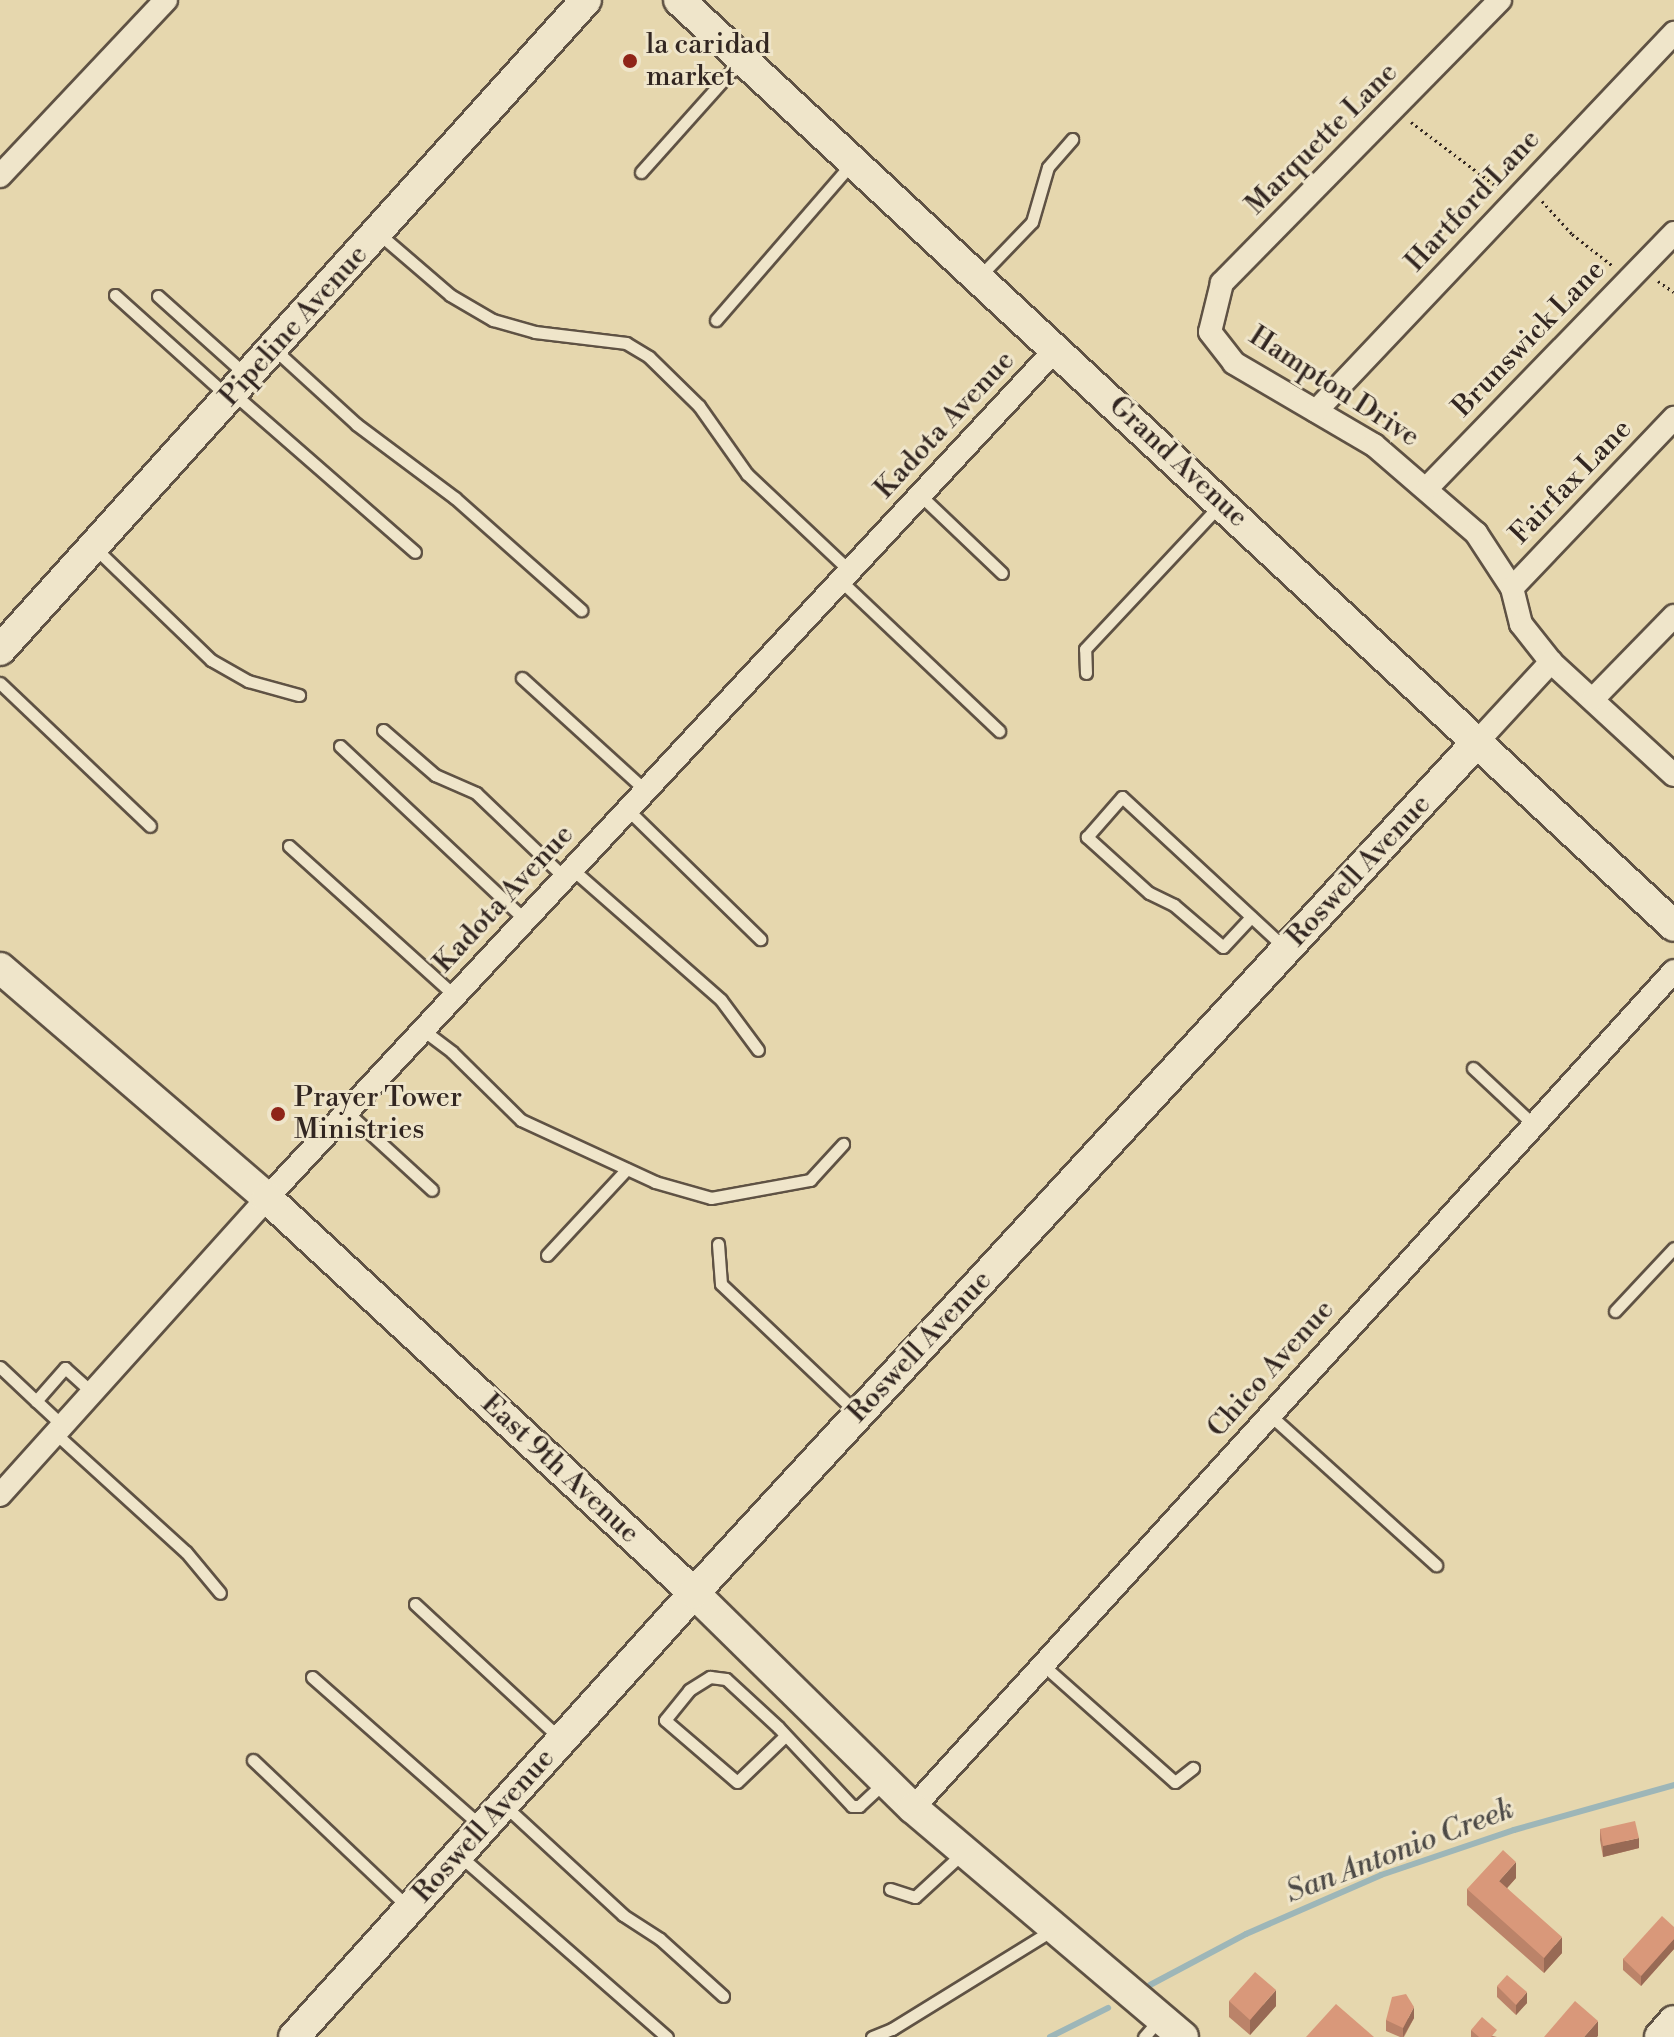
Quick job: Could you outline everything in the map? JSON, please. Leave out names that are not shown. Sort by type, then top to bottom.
[{"type":"street","points":[[0,176],[166,0]]},
{"type":"street","name":"Pipeline Avenue","points":[[0,650],[586,0]]},
{"type":"street","name":"Grand Avenue","points":[[679,0],[1674,926]]},
{"type":"street","name":"Marquette Lane","points":[[1210,332],[1222,283],[1500,0]]},
{"type":"street","name":"Hartford Lane","points":[[1316,411],[1674,33]]},
{"type":"street","name":"Brunswick Lane","points":[[1427,488],[1674,233]]},
{"type":"street","name":"Hampton Drive","points":[[1210,332],[1234,363],[1374,445],[1476,533],[1512,588],[1521,624],[1551,662],[1674,775]]},
{"type":"street","name":"Kadota Avenue","points":[[0,1495],[267,1198],[1056,349]]},
{"type":"street","name":"Fairfax Lane","points":[[1512,588],[1674,418]]},
{"type":"street","points":[[1593,699],[1674,616]]},
{"type":"street","name":"Roswell Avenue","points":[[294,2037],[694,1593],[1551,662]]},
{"type":"street","name":"East 9th Avenue","points":[[0,968],[267,1198],[694,1593],[913,1808],[1113,1976],[1162,2031]]},
{"type":"street","name":"Chico Avenue","points":[[913,1808],[1674,971]]},
{"type":"street","points":[[1660,2037],[1674,2021]]},
{"type":"lane","points":[[641,172],[742,58]]},
{"type":"lane","points":[[979,277],[1032,222],[1048,167],[1072,139]]},
{"type":"lane","points":[[716,320],[854,161]]},
{"type":"lane","points":[[378,233],[450,295],[493,320],[535,332],[626,343],[649,357],[699,406],[747,474],[999,731]]},
{"type":"lane","points":[[115,295],[237,390],[415,552]]},
{"type":"lane","points":[[158,296],[237,390]]},
{"type":"lane","points":[[274,349],[356,424],[455,498],[581,610]]},
{"type":"lane","points":[[920,495],[1002,573]]},
{"type":"lane","points":[[1086,673],[1085,649],[1222,503]]},
{"type":"lane","points":[[94,547],[211,660],[248,681],[299,695]]},
{"type":"lane","points":[[522,678],[646,791]]},
{"type":"lane","points":[[0,683],[150,826]]},
{"type":"lane","points":[[383,730],[435,775],[476,793],[721,1000],[758,1050]]},
{"type":"lane","points":[[340,746],[525,920]]},
{"type":"lane","points":[[1251,917],[1223,947],[1174,905],[1149,893],[1087,837],[1122,797],[1251,917],[1286,950]]},
{"type":"lane","points":[[628,810],[760,939]]},
{"type":"lane","points":[[289,846],[455,996]]},
{"type":"lane","points":[[423,1030],[452,1052],[521,1120],[655,1182],[711,1198],[810,1180],[843,1144]]},
{"type":"lane","points":[[1473,1068],[1534,1125]]},
{"type":"lane","points":[[347,1112],[432,1190]]},
{"type":"lane","points":[[547,1255],[627,1169]]},
{"type":"lane","points":[[718,1244],[721,1284],[858,1415]]},
{"type":"lane","points":[[1615,1311],[1674,1248]]},
{"type":"lane","points":[[0,1367],[186,1552],[220,1593]]},
{"type":"lane","points":[[36,1401],[65,1368],[92,1392]]},
{"type":"lane","points":[[1270,1415],[1436,1565]]},
{"type":"lane","points":[[415,1604],[562,1740]]},
{"type":"lane","points":[[1043,1665],[1175,1782],[1193,1768]]},
{"type":"lane","points":[[312,1677],[483,1827]]},
{"type":"lane","points":[[785,1736],[737,1782],[665,1720],[689,1690],[710,1677],[726,1679],[785,1736],[852,1806],[859,1806],[886,1781]]},
{"type":"lane","points":[[253,1760],[410,1908]]},
{"type":"lane","points":[[503,1805],[623,1915],[660,1939],[723,1996]]},
{"type":"lane","points":[[890,1889],[915,1897],[965,1851]]},
{"type":"lane","points":[[458,1854],[667,2037]]},
{"type":"lane","points":[[872,2037],[892,2029],[1056,1928]]},
{"type":"path","points":[[1411,122],[1497,188],[1542,201],[1591,251],[1615,268],[1655,279],[1674,292]]},
{"type":"building","points":[[1635,1821],[1639,1838],[1603,1846],[1600,1829]]},
{"type":"building","points":[[1503,1850],[1516,1862],[1499,1881],[1562,1937],[1544,1958],[1467,1889]]},
{"type":"building","points":[[1662,1916],[1674,1927],[1674,1939],[1641,1976],[1623,1959]]},
{"type":"building","points":[[1255,1972],[1276,1990],[1250,2020],[1229,2001]]},
{"type":"building","points":[[1507,1975],[1527,1992],[1516,2005],[1497,1986]]},
{"type":"building","points":[[1406,1994],[1414,2007],[1403,2028],[1386,2020],[1392,1997]]},
{"type":"building","points":[[1575,2001],[1598,2021],[1584,2037],[1544,2037]]},
{"type":"building","points":[[1336,2004],[1374,2037],[1306,2037]]},
{"type":"building","points":[[1482,2017],[1497,2030],[1491,2037],[1479,2037],[1471,2030]]},
{"type":"waterway","name":"San Antonio Creek","points":[[1150,1985],[1246,1934],[1381,1875],[1514,1830],[1674,1785]]},
{"type":"waterway","name":"San Antonio Creek","points":[[1050,2037],[1108,2008]]},
{"type":"place","name":"la caridad market","points":[[630,61]]},
{"type":"place","name":"Prayer Tower Ministries","points":[[278,1114]]}]
